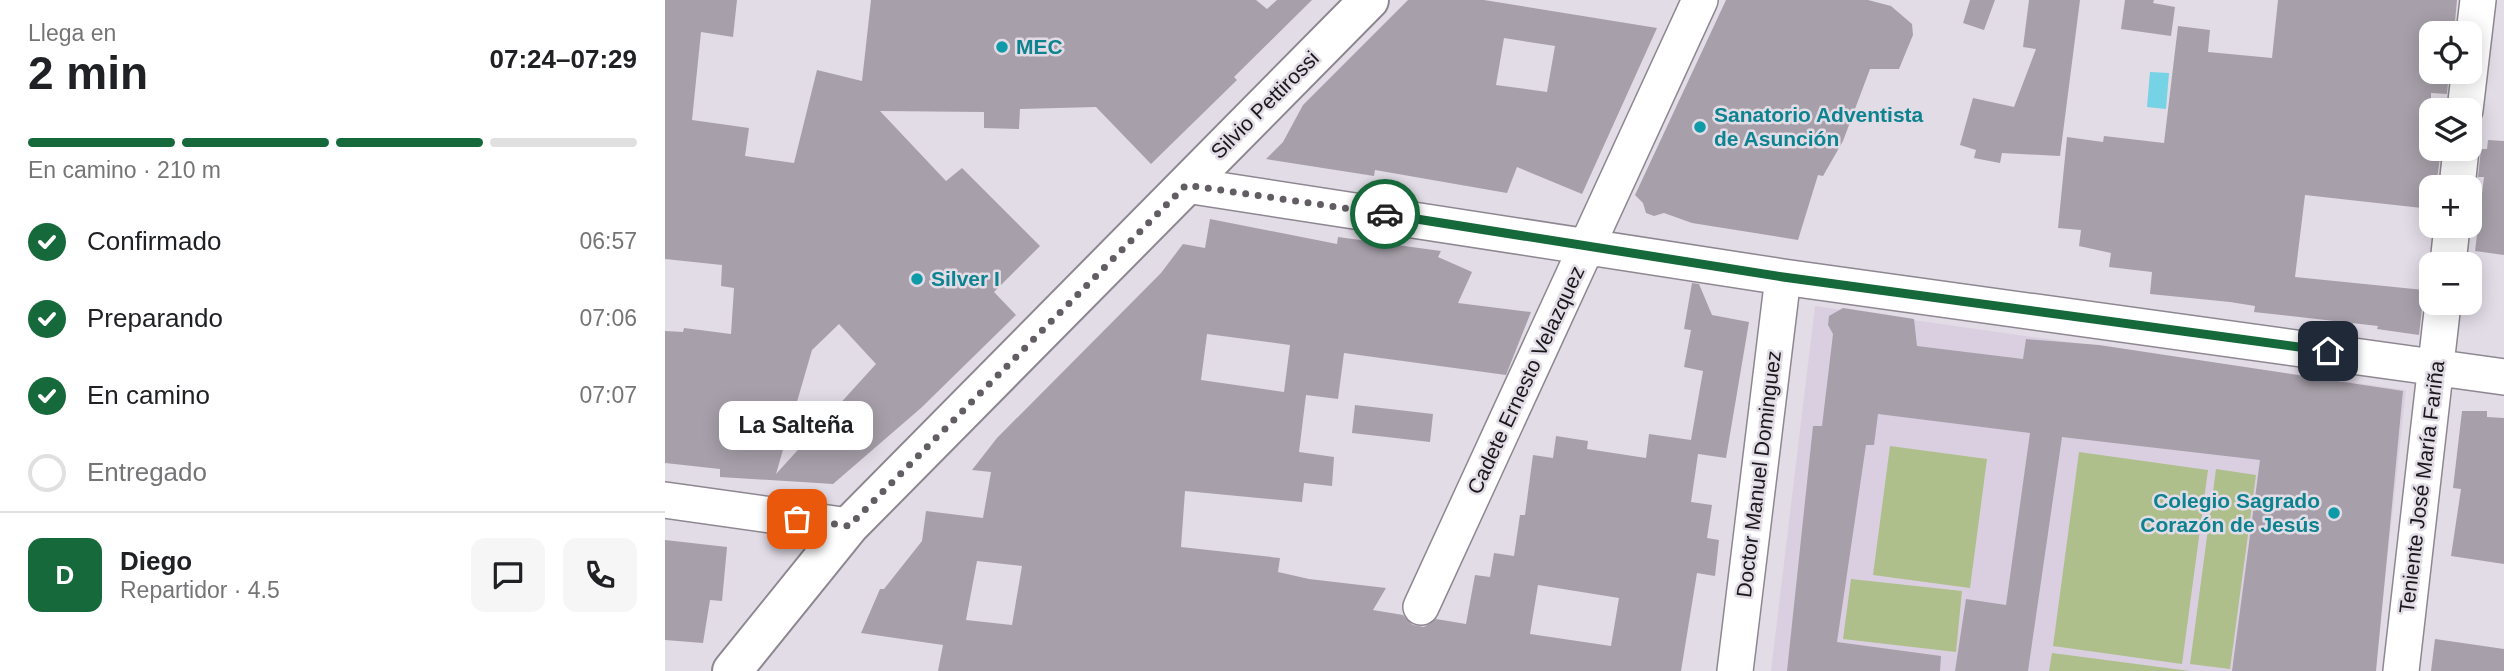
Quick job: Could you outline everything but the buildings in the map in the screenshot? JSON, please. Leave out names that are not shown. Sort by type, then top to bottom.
[{"type":"main road","name":"Silvio Pettirossi","points":[[732,671],[849,526],[1369,0]]},
{"type":"street","name":"Cadete Ernesto Velazquez","points":[[1421,607],[1700,0]]},
{"type":"street","points":[[2466,98],[2478,0]]},
{"type":"street","points":[[1186,185],[1783,277],[2504,377]]},
{"type":"street","name":"Doctor Manuel Dominguez","points":[[1735,671],[1783,277]]},
{"type":"street","name":"Teniente José María Fariña","points":[[2401,671],[2442,315]]},
{"type":"street","points":[[665,500],[849,526]]},
{"type":"shaded area","points":[[1815,306],[2406,390],[2375,671],[1771,671]]},
{"type":"green space","points":[[1890,446],[1987,459],[1970,588],[1873,575]]},
{"type":"green space","points":[[2079,452],[2208,470],[2182,664],[2053,646]]},
{"type":"green space","points":[[2216,469],[2256,475],[2230,669],[2190,664]]},
{"type":"green space","points":[[1851,579],[1962,591],[1956,652],[1843,639]]},
{"type":"green space","points":[[2052,653],[2190,671],[2049,671]]},
{"type":"water","points":[[2150,72],[2169,73],[2166,109],[2147,107]]},
{"type":"way so far","points":[[797,519],[849,526],[1186,185],[1385,214]]},
{"type":"place","name":"MEC","points":[[1002,47]]},
{"type":"place","name":"Sanatorio Adventista de Asunción","points":[[1700,127]]},
{"type":"place","name":"Silver I","points":[[917,279]]},
{"type":"place","name":"Colegio Sagrado Corazón de Jesús","points":[[2334,513]]},
{"type":"place","name":"La Salteña","points":[[797,519]]},
{"type":"route","points":[[1385,214],[1783,277],[2328,351]]}]
